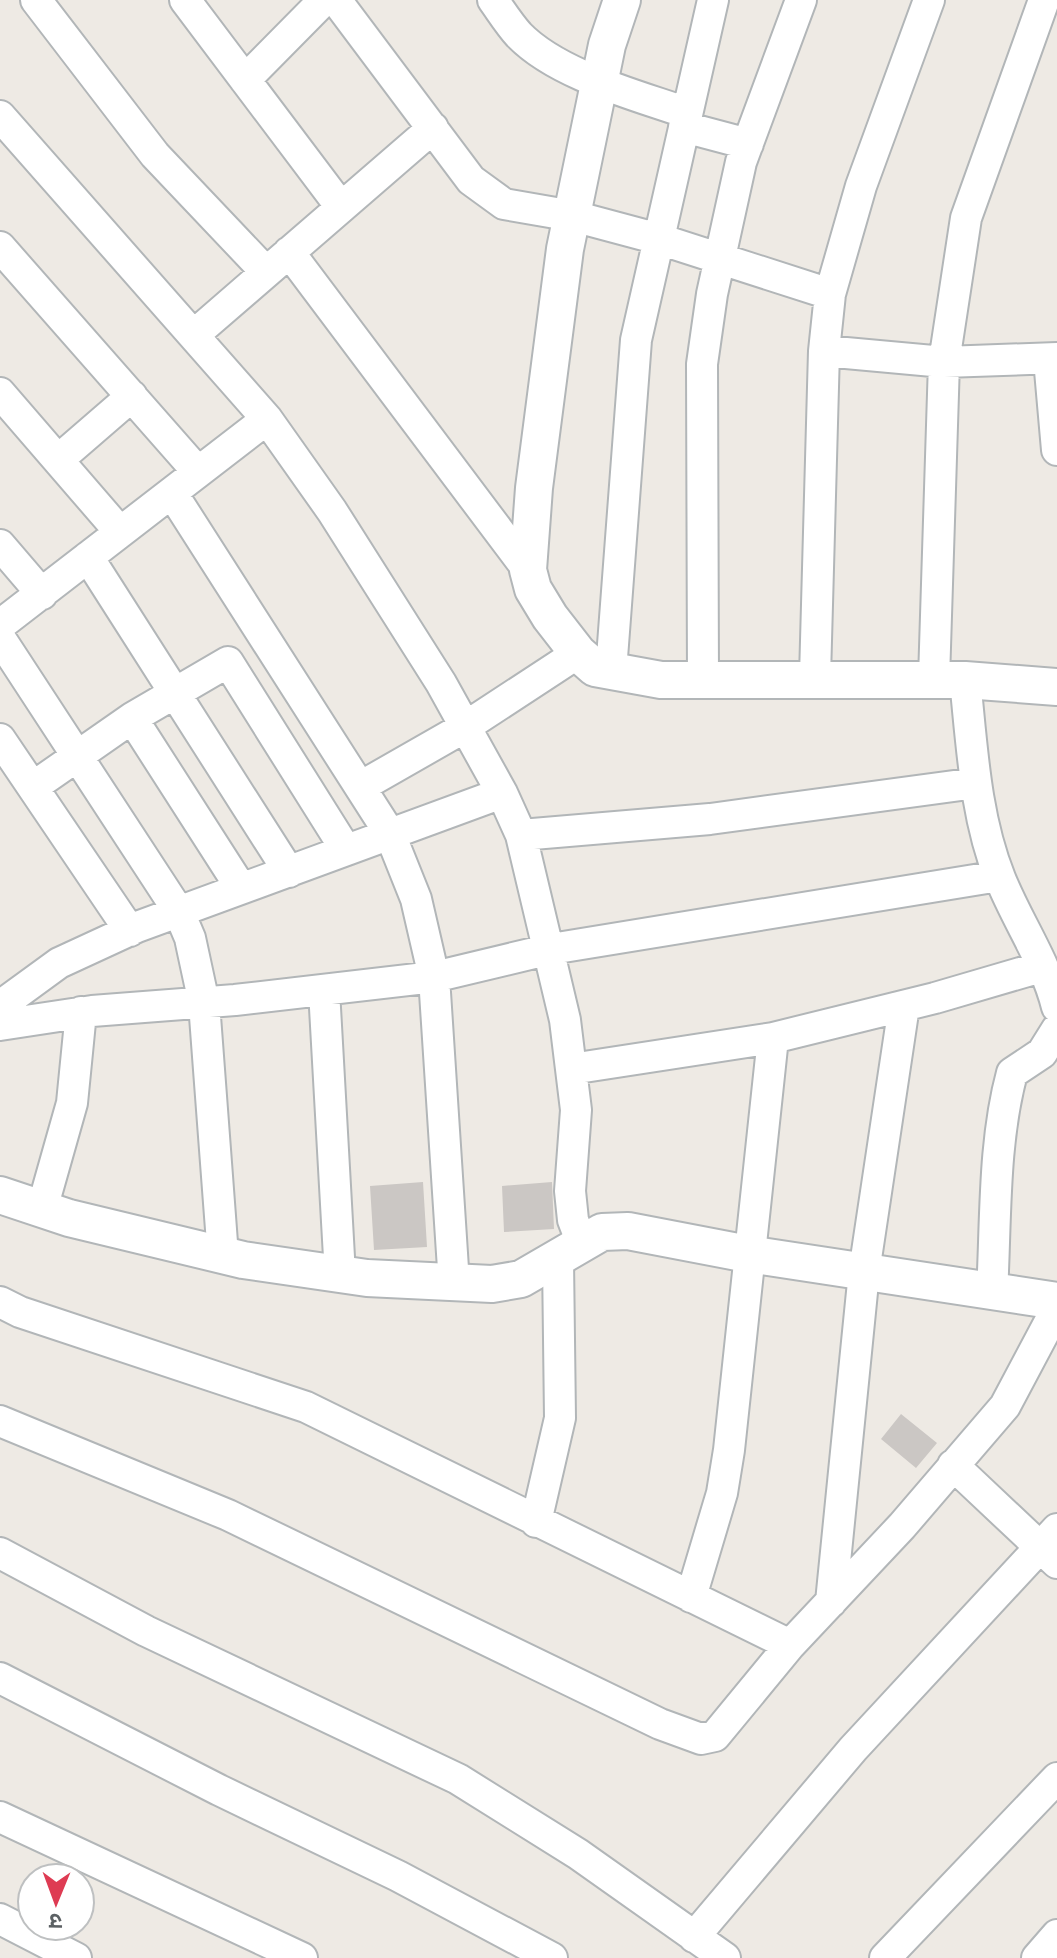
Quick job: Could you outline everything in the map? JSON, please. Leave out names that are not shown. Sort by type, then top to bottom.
[{"type":"street","points":[[36,0],[155,155],[266,272]]},
{"type":"street","points":[[185,0],[341,207]]},
{"type":"street","points":[[245,80],[324,0]]},
{"type":"street","points":[[336,0],[485,193],[504,204],[573,216],[659,239],[830,294]]},
{"type":"street","points":[[622,0],[600,82],[573,216],[543,412],[528,570],[533,589],[578,653],[595,668],[611,671],[661,680],[815,677],[949,680],[1057,687]]},
{"type":"street","points":[[611,671],[636,340],[713,0]]},
{"type":"street","points":[[703,679],[702,364],[720,258],[748,144],[801,0]]},
{"type":"street","points":[[815,677],[824,351],[830,294],[861,186],[929,0]]},
{"type":"street","points":[[1044,0],[966,218],[944,362],[949,680],[999,876],[1057,1007]]},
{"type":"street","points":[[497,2],[520,36],[538,48],[600,82],[748,144]]},
{"type":"street","points":[[0,116],[267,419],[332,511],[465,727],[502,793],[521,835],[551,949],[576,1110],[570,1191],[573,1220],[560,1418],[536,1522]]},
{"type":"street","points":[[195,334],[433,128]]},
{"type":"street","points":[[289,252],[528,570]]},
{"type":"street","points":[[5,265],[132,396],[198,472]]},
{"type":"street","points":[[824,351],[944,362],[1053,358],[1057,450]]},
{"type":"street","points":[[0,393],[120,532]]},
{"type":"street","points":[[58,460],[132,396]]},
{"type":"street","points":[[0,625],[267,419]]},
{"type":"street","points":[[172,493],[390,834],[416,899],[434,977],[454,1284]]},
{"type":"street","points":[[0,545],[42,594]]},
{"type":"street","points":[[88,557],[289,872]]},
{"type":"street","points":[[0,638],[179,912],[190,938],[204,1003],[223,1256]]},
{"type":"street","points":[[360,787],[465,727],[578,653]]},
{"type":"street","points":[[33,787],[132,718],[228,662],[346,850]]},
{"type":"street","points":[[132,718],[241,888]]},
{"type":"street","points":[[0,739],[130,931]]},
{"type":"street","points":[[521,835],[710,819],[976,783]]},
{"type":"street","points":[[0,1009],[59,963],[130,931],[502,793]]},
{"type":"street","points":[[0,1009],[81,1012],[204,1003],[434,977],[551,949],[999,876]]},
{"type":"street","points":[[571,1069],[773,1038],[904,1006],[1041,967]]},
{"type":"street","points":[[324,990],[340,1275]]},
{"type":"street","points":[[831,1602],[864,1272],[904,1006]]},
{"type":"street","points":[[42,1209],[72,1103],[81,1012]]},
{"type":"street","points":[[992,1293],[998,1173],[1007,1092],[1012,1073],[1042,1053],[1057,1029]]},
{"type":"street","points":[[691,1597],[724,1478],[773,1038]]},
{"type":"street","points":[[0,1195],[42,1209],[223,1256],[340,1275],[492,1284],[521,1279],[602,1232],[628,1231],[748,1254],[1057,1301]]},
{"type":"street","points":[[0,1302],[306,1407],[790,1645]]},
{"type":"street","points":[[0,1421],[228,1515],[660,1724],[701,1739],[715,1736],[790,1645],[1005,1406],[1057,1308]]},
{"type":"street","points":[[694,1937],[853,1749],[1051,1546],[953,1465]]},
{"type":"street","points":[[0,1553],[146,1631],[458,1779],[578,1854],[725,1958]]},
{"type":"street","points":[[0,1678],[219,1790],[398,1876],[552,1958]]},
{"type":"street","points":[[885,1958],[1057,1778]]},
{"type":"street","points":[[0,1817],[302,1958]]},
{"type":"street","points":[[0,1919],[76,1958]]},
{"type":"street","points":[[1037,1958],[1057,1935]]},
{"type":"building","points":[[423,1182],[427,1247],[374,1250],[370,1186]]},
{"type":"building","points":[[552,1182],[554,1229],[504,1232],[502,1186]]},
{"type":"building","points":[[901,1414],[937,1443],[916,1468],[881,1439]]}]
